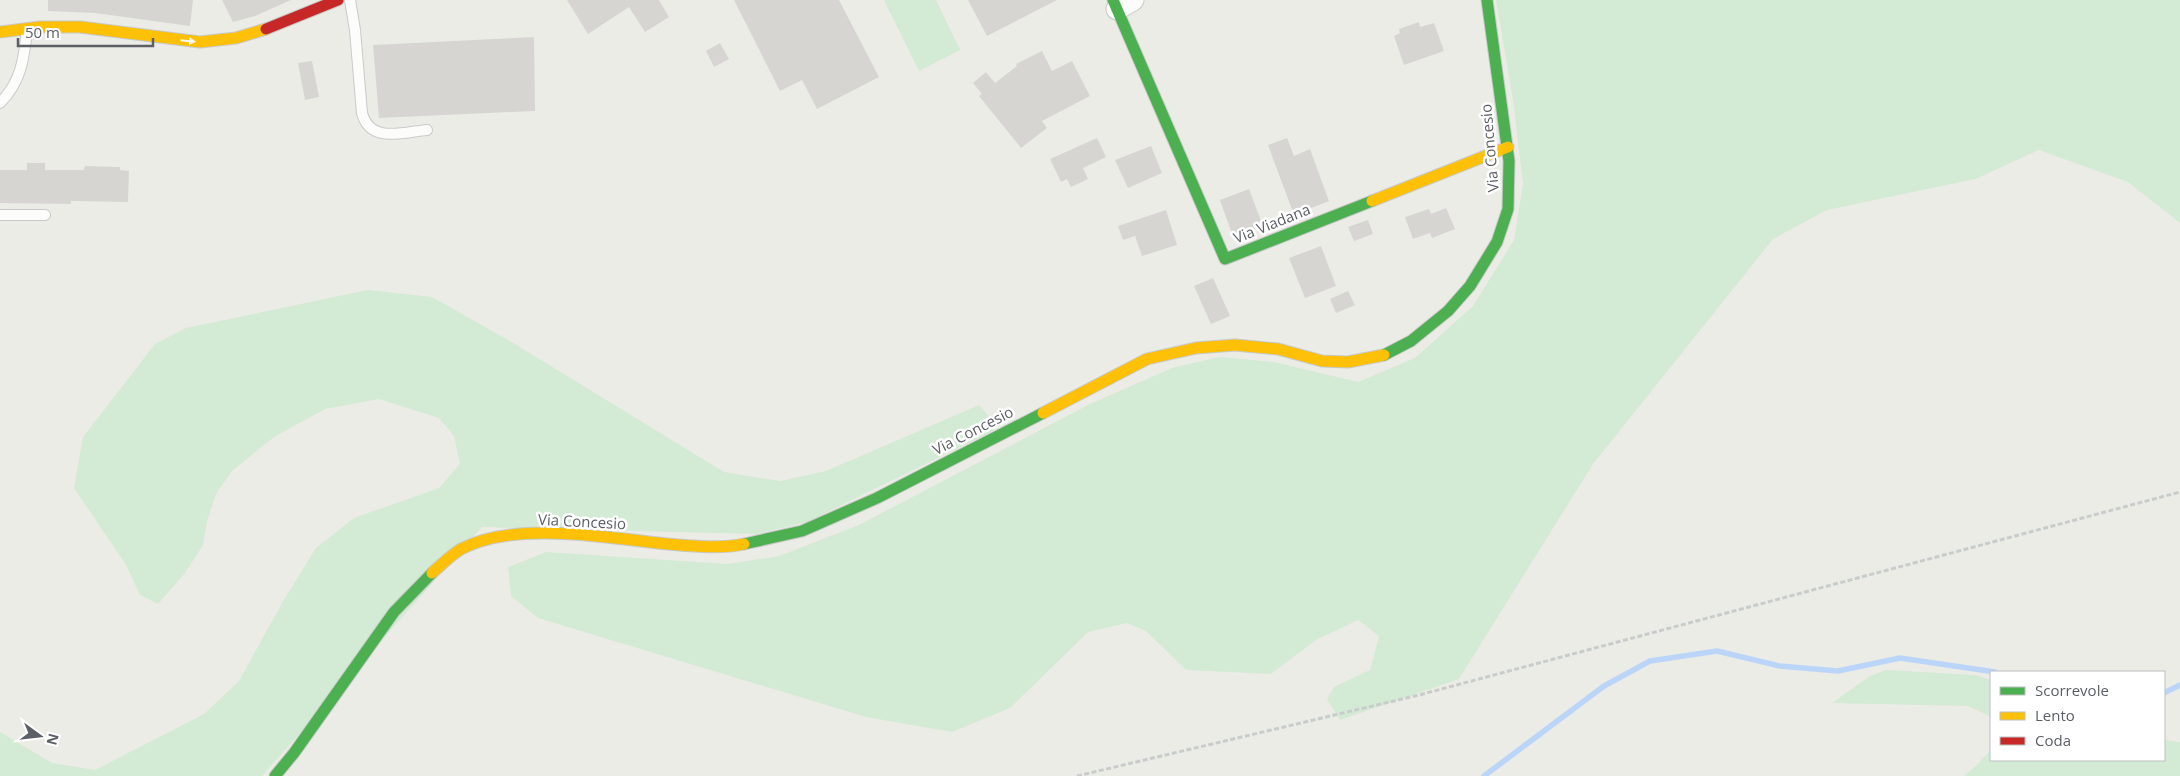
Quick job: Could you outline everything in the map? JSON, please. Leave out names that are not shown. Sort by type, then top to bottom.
[{"type":"street","points":[[0,32],[27,29],[85,28],[190,42],[211,42],[252,33],[338,0]]},
{"type":"street","name":"Via Concesio","points":[[275,776],[294,753],[394,612],[420,583],[453,555],[483,540],[505,536],[552,534],[694,546],[738,545],[802,530],[877,498],[1147,359],[1196,348],[1235,345],[1278,349],[1322,360],[1348,362],[1370,359],[1400,348],[1426,330],[1448,311],[1470,286],[1494,249],[1504,226],[1508,209],[1510,175],[1508,147],[1487,0]]},
{"type":"street","name":"Via Viadana","points":[[1121,3],[1225,259],[1508,147]]},
{"type":"lane","points":[[350,0],[355,30],[362,113],[366,124],[370,129],[381,133],[426,130]]},
{"type":"lane","points":[[0,103],[12,89],[20,74],[24,60],[27,29]]},
{"type":"lane","points":[[0,215],[45,215]]},
{"type":"path","points":[[1077,776],[1419,695],[2180,492]]},
{"type":"green space","points":[[884,0],[936,0],[960,50],[919,71]]},
{"type":"green space","points":[[1496,0],[2180,0],[2180,223],[2128,182],[2039,150],[1975,179],[1827,210],[1773,239],[1593,464],[1459,679],[1340,720],[1327,699],[1334,687],[1370,670],[1379,636],[1358,620],[1316,640],[1271,674],[1186,670],[1146,631],[1127,623],[1088,632],[1010,708],[952,732],[866,717],[538,618],[511,596],[508,567],[546,552],[728,564],[779,556],[859,525],[1090,404],[1172,368],[1219,357],[1274,362],[1358,382],[1415,358],[1473,306],[1514,240],[1523,184],[1513,100]]},
{"type":"green space","points":[[368,290],[432,297],[510,341],[724,472],[780,481],[826,471],[979,405],[991,419],[993,431],[807,522],[756,534],[482,527],[262,776],[0,776],[0,732],[52,763],[95,770],[204,714],[239,681],[282,603],[316,548],[354,518],[439,488],[460,464],[454,436],[439,418],[379,399],[325,409],[274,437],[232,471],[216,494],[207,521],[203,545],[185,573],[158,604],[140,595],[126,565],[74,488],[83,437],[155,344],[186,328]]},
{"type":"green space","points":[[1886,670],[1975,675],[1990,680],[1990,718],[1968,706],[1832,703],[1870,676]]},
{"type":"green space","points":[[2165,740],[2180,742],[2180,776],[1964,776],[1990,750],[1990,761],[2165,761]]},
{"type":"building","points":[[48,0],[193,0],[190,26],[95,13],[48,11]]},
{"type":"building","points":[[222,0],[291,0],[255,16],[233,22]]},
{"type":"building","points":[[567,0],[659,0],[669,17],[645,32],[629,7],[588,34]]},
{"type":"building","points":[[734,0],[839,0],[879,77],[817,109],[802,80],[780,91]]},
{"type":"building","points":[[968,0],[1057,0],[987,36]]},
{"type":"building","points":[[1419,22],[1420,27],[1434,23],[1444,51],[1404,65],[1394,36],[1400,33],[1399,29]]},
{"type":"building","points":[[534,37],[535,111],[379,118],[373,45]]},
{"type":"building","points":[[720,43],[729,59],[714,67],[706,51]]},
{"type":"building","points":[[1042,51],[1052,71],[1072,61],[1090,96],[1042,121],[1047,128],[1021,148],[979,96],[982,94],[973,83],[986,72],[995,83],[1017,66],[1016,64]]},
{"type":"building","points":[[312,61],[319,97],[305,100],[298,63]]},
{"type":"building","points":[[1097,138],[1106,157],[1083,168],[1088,179],[1071,187],[1067,179],[1061,182],[1050,159]]},
{"type":"building","points":[[1287,138],[1294,156],[1310,149],[1329,201],[1294,215],[1268,145]]},
{"type":"building","points":[[1151,146],[1162,173],[1128,188],[1115,160]]},
{"type":"building","points":[[27,163],[45,163],[45,170],[84,170],[85,166],[120,167],[120,170],[129,171],[128,202],[71,201],[71,204],[0,203],[0,170],[27,170]]},
{"type":"building","points":[[1249,189],[1261,221],[1253,224],[1255,230],[1234,239],[1220,200]]},
{"type":"building","points":[[1446,208],[1455,229],[1432,238],[1430,233],[1413,239],[1405,217],[1429,209],[1431,214]]},
{"type":"building","points":[[1166,210],[1177,245],[1142,256],[1135,236],[1123,240],[1118,226]]},
{"type":"building","points":[[1368,220],[1373,234],[1354,241],[1348,227]]},
{"type":"building","points":[[1321,246],[1336,286],[1305,298],[1289,258]]},
{"type":"building","points":[[1213,278],[1230,316],[1211,324],[1194,286]]},
{"type":"building","points":[[1348,291],[1355,305],[1336,313],[1330,299]]},
{"type":"waterway","points":[[1484,776],[1604,686],[1650,661],[1717,651],[1780,666],[1838,671],[1900,658],[1990,671]]},
{"type":"waterway","points":[[2165,692],[2180,685]]},
{"type":"traffic: fast","points":[[1113,0],[1225,259],[1372,201]]},
{"type":"traffic: fast","points":[[1384,355],[1411,341],[1448,311],[1470,286],[1497,242],[1508,209],[1509,161],[1487,0]]},
{"type":"traffic: fast","points":[[744,544],[802,531],[877,498],[1043,413]]},
{"type":"traffic: fast","points":[[275,776],[294,753],[394,612],[432,573]]},
{"type":"traffic: slow","points":[[0,32],[40,27],[80,27],[200,42],[236,38],[266,29]]},
{"type":"traffic: slow","points":[[1372,201],[1508,147]]},
{"type":"traffic: slow","points":[[1043,413],[1147,359],[1196,348],[1235,345],[1278,349],[1322,361],[1348,362],[1384,355]]},
{"type":"traffic: slow","points":[[432,573],[461,549],[483,540],[508,535],[563,533],[706,547],[744,544]]},
{"type":"traffic: jam","points":[[266,29],[338,0]]}]
